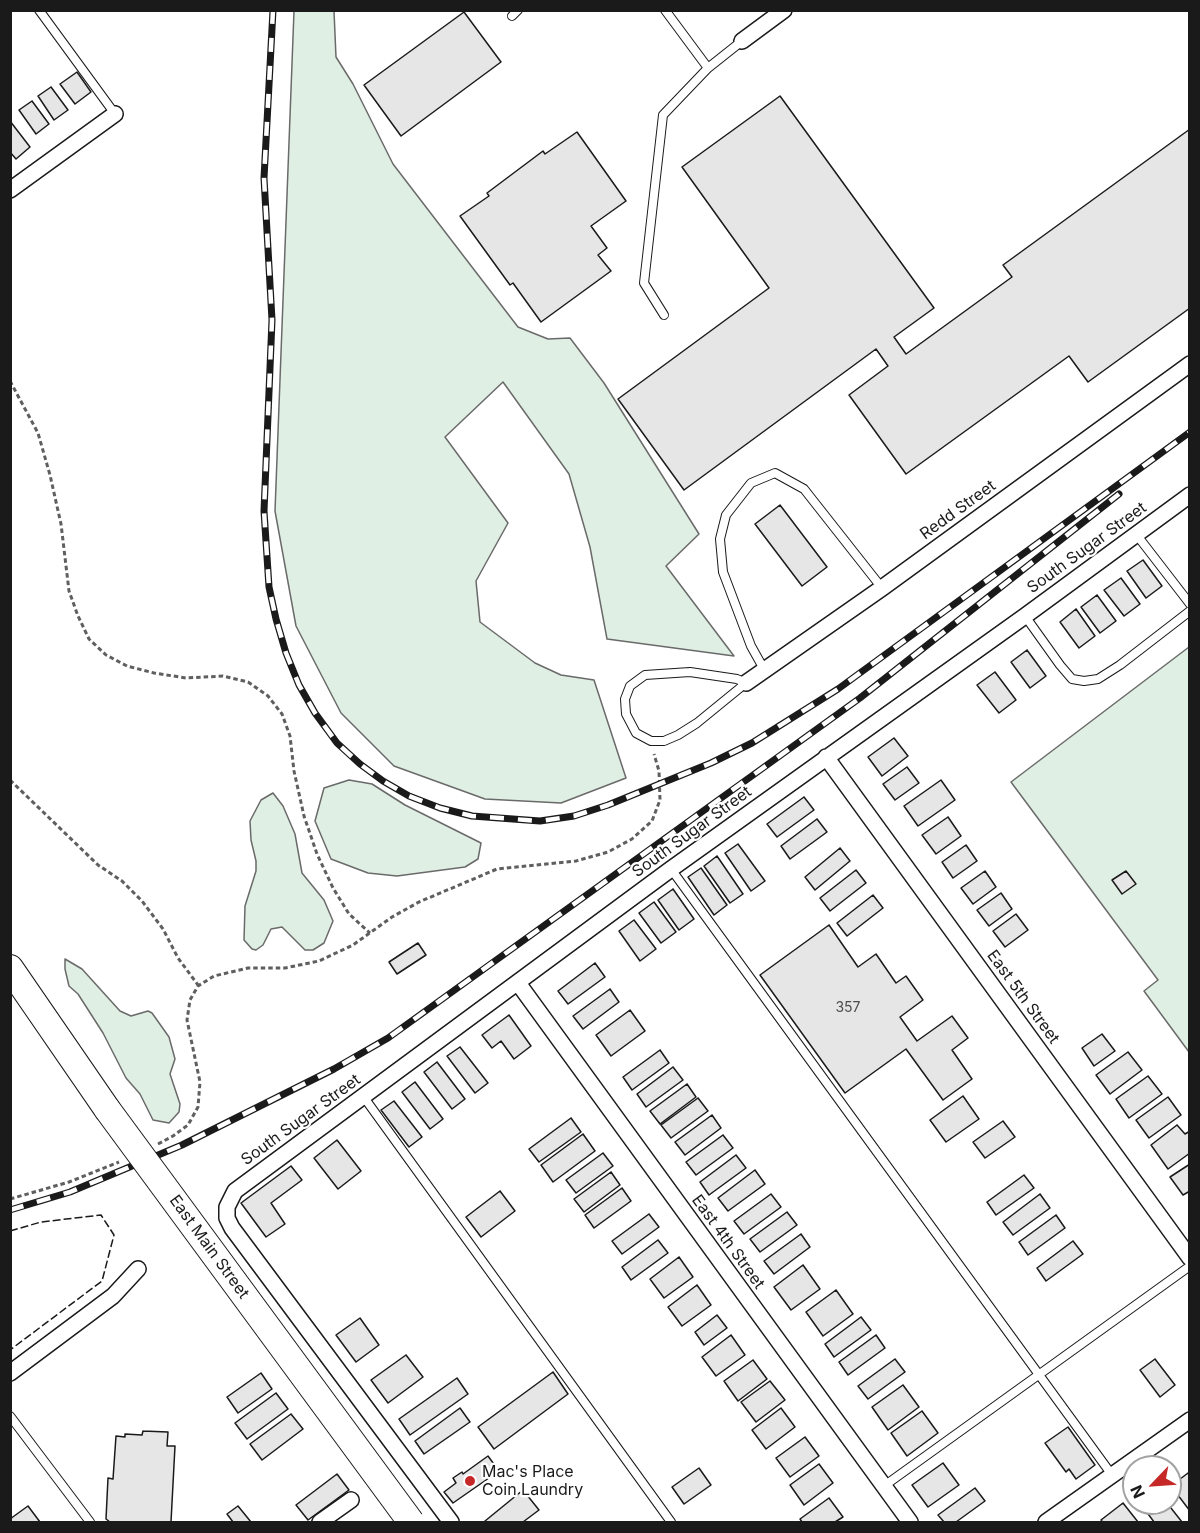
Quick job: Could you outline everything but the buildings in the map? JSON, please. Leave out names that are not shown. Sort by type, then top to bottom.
[{"type":"main road","name":"East Main Street","points":[[10,968],[107,1109],[411,1522]]},
{"type":"street","points":[[742,41],[784,10]]},
{"type":"street","points":[[10,190],[115,114]]},
{"type":"street","name":"Redd Street","points":[[746,684],[1190,364]]},
{"type":"street","name":"South Sugar Street","points":[[227,1207],[235,1191],[363,1096],[671,869],[1190,495]]},
{"type":"street","name":"East 5th Street","points":[[826,757],[1190,1258]]},
{"type":"street","name":"East 4th Street","points":[[518,983],[910,1522]]},
{"type":"street","name":"East Main Street","points":[[227,1207],[227,1218],[232,1228],[451,1522]]},
{"type":"street","points":[[10,1373],[113,1296],[138,1269]]},
{"type":"street","points":[[1046,1522],[1190,1420]]},
{"type":"street","points":[[320,1522],[351,1500]]},
{"type":"lane","points":[[39,10],[115,114]]},
{"type":"lane","points":[[665,10],[708,68]]},
{"type":"lane","points":[[664,315],[644,283],[663,114],[708,68],[742,41]]},
{"type":"lane","points":[[765,671],[751,646],[723,572],[720,539],[726,515],[751,483],[775,473],[804,489],[882,588]]},
{"type":"lane","points":[[1136,534],[1190,604]]},
{"type":"lane","points":[[1025,616],[1072,679],[1084,681],[1098,679],[1120,665],[1190,611]]},
{"type":"lane","points":[[690,672],[737,679],[746,684],[688,729],[664,741],[651,741],[636,733],[626,714],[625,699],[630,686],[645,675],[690,672]]},
{"type":"lane","points":[[671,869],[1112,1475]]},
{"type":"lane","points":[[363,1096],[671,1522]]},
{"type":"lane","points":[[884,1486],[1190,1266]]},
{"type":"lane","points":[[10,1416],[90,1522]]},
{"type":"path","points":[[10,381],[38,433],[61,524],[69,591],[89,639],[106,655],[127,666],[186,678],[223,676],[248,682],[268,696],[282,714],[290,736],[294,771],[304,816],[317,854],[333,888],[349,914],[371,933]]},
{"type":"path","points":[[154,1145],[173,1136],[188,1125],[198,1107],[200,1082],[187,1020],[190,1000],[198,986],[214,976],[248,968],[285,968],[319,961],[352,945],[418,902],[497,868],[576,861],[608,852],[632,839],[652,821],[660,800],[659,771],[651,741]]},
{"type":"path","points":[[10,780],[98,865],[122,881],[142,901],[163,929],[178,958],[198,986]]},
{"type":"path","points":[[10,1199],[69,1182],[126,1159]]},
{"type":"green space","points":[[294,11],[334,11],[336,57],[353,84],[393,164],[518,327],[548,339],[570,338],[604,383],[699,534],[666,566],[734,656],[607,639],[590,547],[569,474],[503,382],[445,437],[508,523],[476,581],[480,622],[535,663],[561,675],[594,680],[626,778],[561,803],[485,799],[394,766],[341,713],[296,626],[275,511]]},
{"type":"green space","points":[[1189,647],[1189,1052],[1144,991],[1158,980],[1011,782]]},
{"type":"green space","points":[[349,780],[372,784],[405,805],[481,843],[478,859],[465,867],[397,876],[368,873],[331,859],[315,821],[324,788]]},
{"type":"green space","points":[[273,793],[283,806],[295,834],[302,873],[324,900],[333,921],[324,943],[313,950],[305,950],[282,927],[271,929],[263,945],[256,950],[244,940],[245,906],[256,871],[250,821],[261,800]]},
{"type":"green space","points":[[65,959],[82,969],[120,1011],[131,1016],[148,1011],[152,1013],[169,1037],[175,1059],[170,1074],[180,1104],[179,1112],[169,1123],[153,1120],[140,1094],[126,1078],[103,1033],[78,994],[69,986]]},
{"type":"railway","points":[[273,10],[264,178],[272,320],[264,511],[269,587],[286,653],[299,685],[315,713],[337,743],[360,764],[409,796],[440,808],[472,816],[540,821],[574,816],[608,805],[711,763],[752,743],[838,689],[1190,432]]},
{"type":"railway","points":[[10,1210],[70,1192],[182,1145],[334,1069],[388,1038],[860,698],[1119,494]]},
{"type":"fence","points":[[10,1231],[41,1222],[101,1215],[114,1235],[102,1281],[10,1350]]},
{"type":"place","name":"Mac's Place Coin Laundry","points":[[470,1481]]}]
